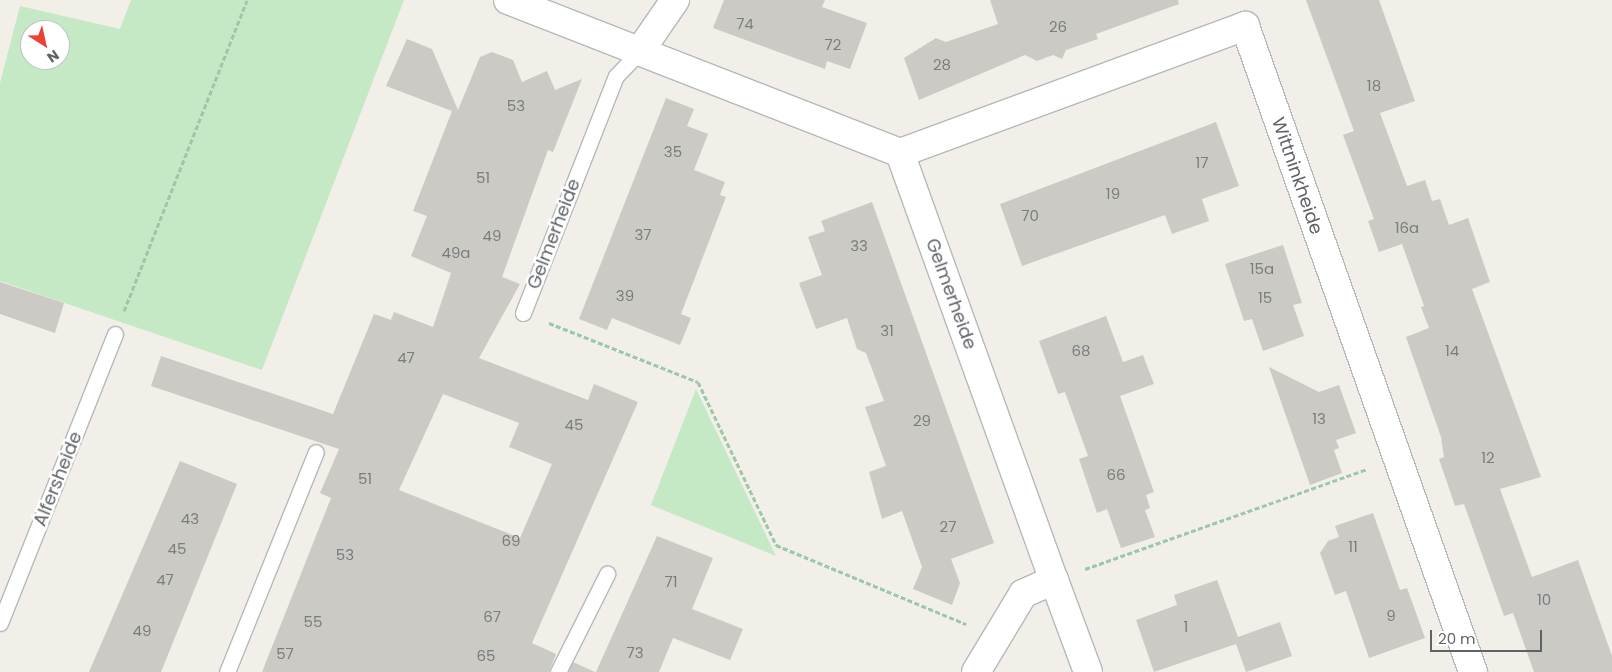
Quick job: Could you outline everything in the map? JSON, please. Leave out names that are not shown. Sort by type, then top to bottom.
[{"type":"street","points":[[508,0],[900,153]]},
{"type":"street","points":[[640,51],[675,0]]},
{"type":"street","name":"Wittninkheide","points":[[900,153],[1245,26],[1396,459],[1473,672]]},
{"type":"street","name":"Gelmerheide","points":[[900,153],[1088,672]]},
{"type":"street","points":[[976,672],[995,635],[1023,594],[1054,580]]},
{"type":"lane","name":"Gelmerheide","points":[[523,313],[616,76],[640,51]]},
{"type":"lane","name":"Alfersheide","points":[[0,623],[115,334]]},
{"type":"lane","points":[[227,672],[316,452]]},
{"type":"lane","points":[[558,672],[607,574]]},
{"type":"path","points":[[115,334],[247,0]]},
{"type":"path","points":[[523,313],[698,382],[776,545],[995,635]]},
{"type":"path","points":[[1054,580],[1396,459]]},
{"type":"green space","points":[[131,0],[404,0],[262,370],[0,281],[0,83],[20,6],[120,29]]},
{"type":"green space","points":[[696,389],[776,556],[651,505]]},
{"type":"building","points":[[724,0],[825,0],[822,7],[867,23],[850,69],[827,61],[825,69],[713,28]]},
{"type":"building","points":[[990,0],[1178,0],[1179,4],[1096,34],[1098,39],[1066,50],[1062,59],[1053,55],[1037,61],[1025,55],[919,100],[904,58],[936,38],[946,42],[998,24]]},
{"type":"building","points":[[1306,0],[1379,0],[1415,101],[1380,113],[1407,186],[1425,180],[1432,201],[1440,199],[1449,225],[1468,218],[1490,282],[1472,289],[1541,477],[1500,489],[1532,577],[1578,560],[1612,656],[1612,672],[1534,672],[1513,613],[1504,616],[1464,504],[1455,506],[1439,459],[1444,457],[1441,437],[1406,337],[1429,328],[1421,307],[1424,306],[1402,244],[1379,252],[1368,221],[1374,219],[1343,135],[1354,131]]},
{"type":"building","points":[[407,39],[432,49],[458,110],[480,57],[492,52],[513,60],[522,82],[547,71],[555,90],[582,79],[553,152],[548,150],[502,277],[520,284],[479,358],[588,400],[594,384],[638,402],[532,643],[556,654],[549,672],[262,672],[331,498],[320,493],[339,449],[151,386],[161,356],[333,414],[374,314],[391,320],[394,312],[433,327],[451,273],[411,256],[427,216],[413,211],[452,111],[386,86]],"holes":[[[443,394],[519,423],[509,447],[552,464],[520,538],[399,490]]]},
{"type":"building","points":[[666,98],[694,109],[687,126],[708,134],[694,170],[725,182],[720,195],[726,197],[681,314],[691,318],[680,345],[612,318],[607,330],[579,319]]},
{"type":"building","points":[[1216,122],[1239,186],[1202,199],[1209,221],[1172,234],[1165,215],[1022,266],[1000,204]]},
{"type":"building","points":[[872,202],[994,543],[951,559],[960,583],[952,605],[913,589],[922,567],[902,511],[882,519],[869,472],[886,466],[865,407],[884,401],[866,353],[857,349],[847,318],[816,329],[799,283],[822,275],[808,237],[825,231],[821,221]]},
{"type":"building","points":[[1283,245],[1302,303],[1293,305],[1304,336],[1263,351],[1252,319],[1244,321],[1225,264]]},
{"type":"building","points":[[0,282],[64,303],[55,333],[0,314]]},
{"type":"building","points":[[1106,316],[1123,362],[1143,355],[1154,384],[1120,396],[1154,492],[1146,495],[1150,508],[1145,510],[1155,537],[1121,548],[1107,509],[1097,513],[1079,459],[1088,456],[1065,392],[1058,394],[1039,341]]},
{"type":"building","points":[[1269,367],[1319,392],[1339,385],[1356,433],[1336,440],[1339,448],[1334,450],[1342,473],[1310,485]]},
{"type":"building","points":[[180,461],[237,484],[161,672],[89,672]]},
{"type":"building","points":[[1373,513],[1400,590],[1407,588],[1425,638],[1369,658],[1346,591],[1335,595],[1320,553],[1328,541],[1339,537],[1335,526]]},
{"type":"building","points":[[657,536],[713,558],[692,609],[743,629],[730,660],[673,638],[659,672],[596,672]]},
{"type":"building","points":[[1217,580],[1238,637],[1280,622],[1292,656],[1246,672],[1236,644],[1154,672],[1136,620],[1177,605],[1174,595]]},
{"type":"building","points":[[573,662],[595,672],[568,672]]}]
